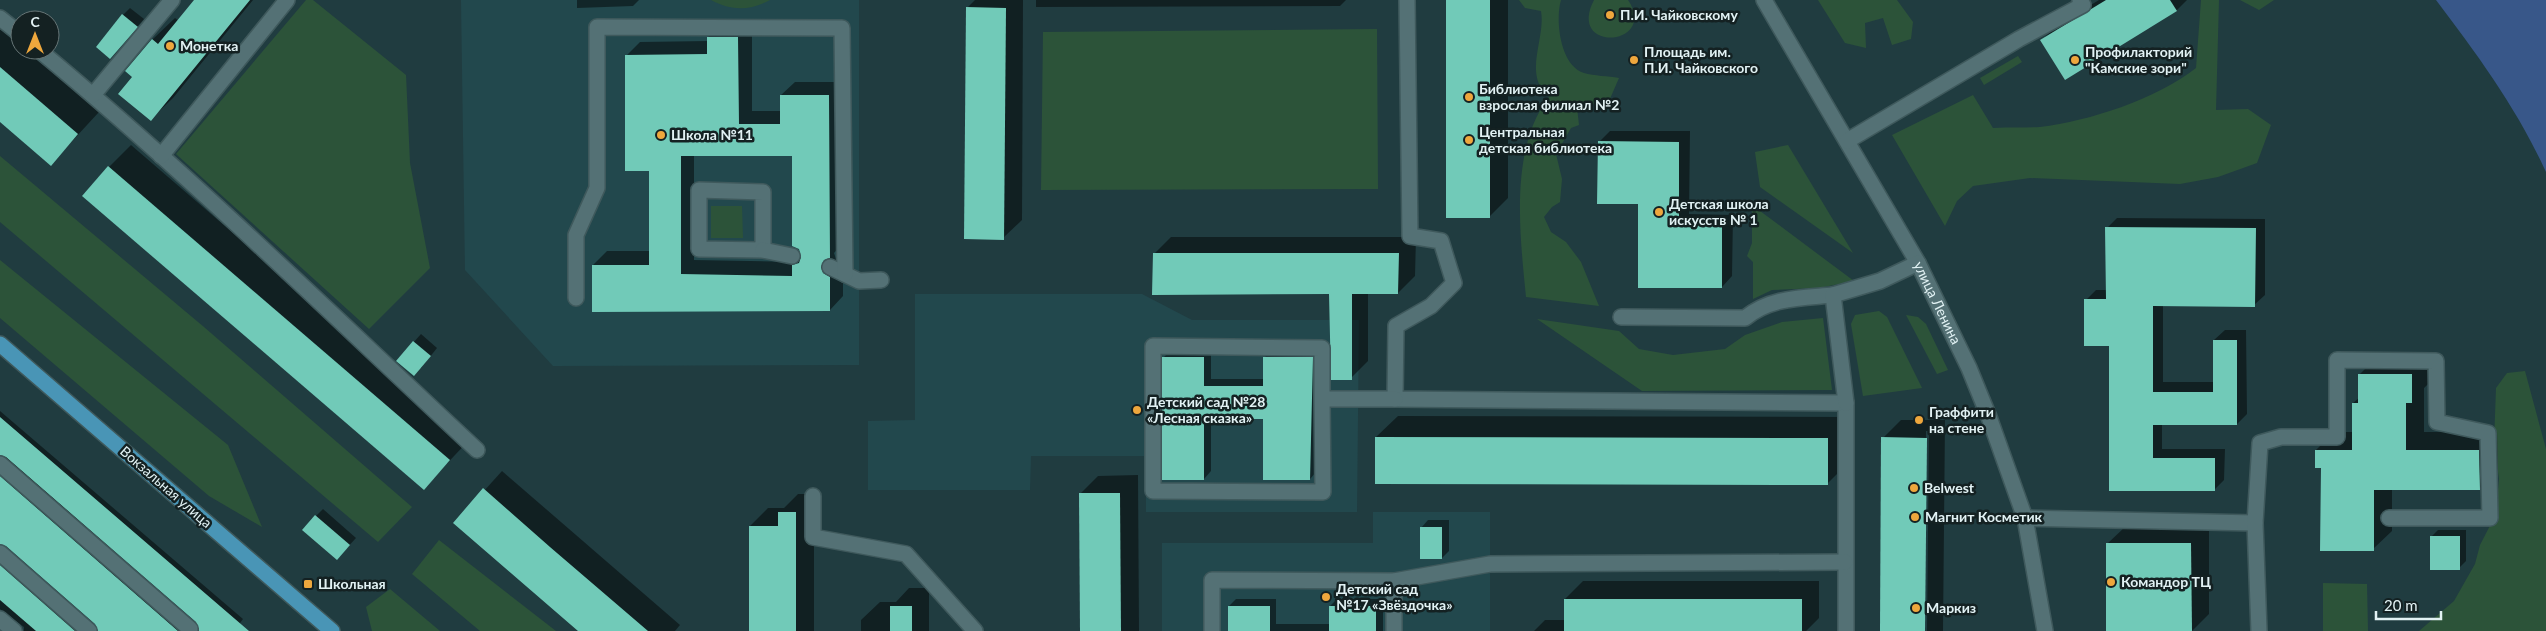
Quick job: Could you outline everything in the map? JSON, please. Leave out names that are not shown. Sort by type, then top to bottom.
[{"type":"main road","name":"Вокзальная улица","points":[[0,344],[332,631]]},
{"type":"street","points":[[92,95],[172,0]]},
{"type":"street","points":[[160,156],[287,0]]},
{"type":"street","points":[[1395,399],[1396,326],[1431,306],[1454,283],[1441,241],[1410,236],[1407,0]]},
{"type":"street","name":"улица Ленина","points":[[1764,0],[1918,263],[1969,368],[1990,417],[2025,518],[2045,631]]},
{"type":"street","points":[[1847,141],[2085,2]]},
{"type":"street","points":[[0,18],[10,26]]},
{"type":"street","points":[[576,298],[576,235],[597,188],[597,27],[842,28],[845,274]]},
{"type":"street","points":[[51,60],[160,156],[477,450]]},
{"type":"street","points":[[763,250],[763,192],[699,190],[699,249],[763,250],[792,256]]},
{"type":"street","points":[[1621,317],[1745,318],[1757,308],[1783,299],[1833,295],[1880,281],[1918,263]]},
{"type":"street","points":[[830,267],[859,281],[881,280]]},
{"type":"street","points":[[1833,295],[1846,402],[1846,631]]},
{"type":"street","points":[[1154,346],[1322,348],[1322,399],[1323,492],[1153,491],[1154,346]]},
{"type":"street","points":[[2259,631],[2255,523],[2260,443],[2281,436],[2337,436],[2337,360],[2436,361],[2436,422],[2488,433],[2490,518],[2389,518]]},
{"type":"street","points":[[1322,399],[1846,402]]},
{"type":"street","points":[[0,464],[190,629]]},
{"type":"street","points":[[813,496],[813,537],[906,554],[976,631]]},
{"type":"street","points":[[2025,518],[2255,523]]},
{"type":"street","points":[[0,552],[89,631]]},
{"type":"street","points":[[1212,631],[1212,580],[1394,581],[1490,564],[1845,562]]},
{"type":"street","points":[[1394,581],[1394,631]]},
{"type":"street","points":[[0,619],[14,631]]},
{"type":"shaded area","name":"Школа №11","points":[[461,0],[859,0],[859,365],[553,366],[465,270]]},
{"type":"shaded area","name":"Детский сад №28 «Лесная сказка»","points":[[915,294],[1142,294],[1192,320],[1359,320],[1357,512],[1146,512],[1146,456],[1031,456],[1030,490],[868,490],[868,421],[915,420]]},
{"type":"shaded area","name":"Детский сад №17 «Звёздочка»","points":[[1373,512],[1490,512],[1490,631],[1162,631],[1162,543],[1373,543]]},
{"type":"green space","points":[[306,0],[313,0],[406,75],[410,163],[430,268],[369,329],[176,154]]},
{"type":"green space","points":[[711,0],[770,0],[748,8],[733,8]]},
{"type":"green space","points":[[1519,0],[1561,0],[1559,30],[1569,61],[1576,69],[1584,73],[1619,78],[1606,108],[1587,102],[1577,107],[1579,125],[1571,128],[1556,154],[1562,179],[1560,202],[1552,207],[1544,217],[1551,232],[1566,242],[1581,262],[1599,306],[1526,297],[1521,247],[1520,193],[1528,141],[1536,118],[1549,97],[1541,88],[1536,68],[1542,22],[1541,11],[1525,8]]},
{"type":"green space","points":[[1594,0],[1628,0],[1634,15],[1632,27],[1623,34],[1612,38],[1601,36],[1592,29],[1589,17]]},
{"type":"green space","points":[[1818,0],[1897,0],[1913,22],[1911,39],[1892,45],[1883,18],[1865,23],[1866,48],[1845,43]]},
{"type":"green space","points":[[2201,0],[2219,0],[2216,110],[2248,109],[2271,125],[2257,163],[2218,177],[2180,184],[2030,178],[1973,186],[1957,201],[1945,226],[1892,135],[1973,95],[1993,128],[2040,127],[2080,120],[2142,99],[2180,79],[2196,68]]},
{"type":"green space","points":[[2240,0],[2274,0],[2259,10]]},
{"type":"green space","points":[[1377,29],[1378,189],[1041,190],[1043,32]]},
{"type":"green space","points":[[2018,56],[2022,62],[1984,85],[1980,78]]},
{"type":"green space","points":[[1788,145],[1853,253],[1760,187],[1755,152]]},
{"type":"green space","points":[[0,156],[204,327],[412,507],[378,542],[0,222]]},
{"type":"green space","points":[[1752,205],[1854,281],[1819,288],[1772,290],[1753,299],[1753,262],[1747,256],[1752,243]]},
{"type":"green space","points":[[711,206],[742,206],[743,238],[711,238]]},
{"type":"green space","points":[[0,260],[228,445],[262,527],[209,496],[0,318]]},
{"type":"green space","points":[[1879,311],[1887,317],[1922,388],[1863,396],[1851,324],[1855,315]]},
{"type":"green space","points":[[1906,315],[1918,317],[1926,324],[1948,370],[1937,374]]},
{"type":"green space","points":[[1823,318],[1832,390],[1642,391],[1537,319],[1619,331],[1639,349],[1673,355],[1725,349],[1745,335],[1782,322]]},
{"type":"green space","points":[[2525,371],[2546,449],[2546,631],[2419,631],[2454,601],[2475,564],[2480,545],[2496,514],[2499,479],[2494,443],[2496,388],[2507,373]]},
{"type":"green space","points":[[439,540],[556,631],[480,631],[412,574]]},
{"type":"green space","points":[[2323,583],[2367,584],[2368,631],[2323,631]]},
{"type":"green space","points":[[390,589],[440,631],[372,631],[366,607]]},
{"type":"water","points":[[2436,0],[2546,0],[2546,172],[2510,105]]},
{"type":"building","points":[[194,0],[250,0],[151,121],[118,94],[132,77],[125,71],[152,39],[158,44]]},
{"type":"building","points":[[1446,0],[1490,0],[1490,218],[1446,218]]},
{"type":"building","name":"Профилакторий \"Камские зори\"","points":[[2106,0],[2170,0],[2177,11],[2065,80],[2040,40]]},
{"type":"building","points":[[966,7],[1006,8],[1004,240],[964,239]]},
{"type":"building","points":[[122,14],[138,27],[110,59],[96,47]]},
{"type":"building","points":[[707,37],[738,37],[739,124],[780,124],[780,95],[829,95],[830,258],[824,260],[821,267],[823,273],[830,277],[830,311],[592,312],[592,265],[649,265],[649,171],[625,171],[625,55],[707,54]],"holes":[[[681,156],[792,156],[792,246],[799,249],[801,257],[799,263],[792,265],[792,276],[681,274]]]},
{"type":"building","points":[[0,67],[78,134],[51,166],[0,122]]},
{"type":"building","name":"Детская школа искусств № 1","points":[[1598,141],[1679,142],[1679,225],[1722,225],[1722,288],[1638,288],[1638,204],[1597,204]]},
{"type":"building","points":[[108,166],[450,460],[424,490],[82,196]]},
{"type":"building","points":[[2105,227],[2256,228],[2255,307],[2153,306],[2153,392],[2213,392],[2213,340],[2237,340],[2237,425],[2153,425],[2153,458],[2215,458],[2215,491],[2109,491],[2109,346],[2084,346],[2084,299],[2106,299]]},
{"type":"building","points":[[1153,253],[1399,253],[1398,294],[1352,294],[1352,380],[1331,380],[1329,294],[1152,295]]},
{"type":"building","points":[[413,341],[431,356],[414,376],[396,361]]},
{"type":"building","points":[[1162,357],[1204,357],[1204,386],[1263,386],[1263,357],[1313,357],[1310,480],[1263,480],[1263,419],[1204,419],[1204,480],[1162,480]]},
{"type":"building","points":[[2358,374],[2412,374],[2412,403],[2406,403],[2406,450],[2479,450],[2480,490],[2374,490],[2374,551],[2320,551],[2321,468],[2315,468],[2315,450],[2352,450],[2352,403],[2358,403]]},
{"type":"building","points":[[0,417],[249,631],[199,631],[196,622],[6,457],[0,455]]},
{"type":"building","points":[[1375,437],[1828,438],[1828,485],[1375,484]]},
{"type":"building","points":[[1881,437],[1927,438],[1925,631],[1880,631]]},
{"type":"building","points":[[0,476],[178,631],[98,631],[95,624],[6,546],[0,544]]},
{"type":"building","points":[[483,488],[648,631],[578,631],[453,523]]},
{"type":"building","points":[[1079,493],[1120,493],[1121,631],[1080,631]]},
{"type":"building","points":[[778,512],[796,512],[796,631],[749,631],[749,526],[778,526]]},
{"type":"building","points":[[315,515],[350,545],[337,560],[302,530]]},
{"type":"building","points":[[1420,527],[1442,527],[1442,559],[1420,559]]},
{"type":"building","points":[[2430,536],[2460,536],[2460,570],[2430,570]]},
{"type":"building","points":[[2106,543],[2191,543],[2192,631],[2106,631]]},
{"type":"building","points":[[0,565],[75,631],[36,631],[0,600]]},
{"type":"building","points":[[1564,599],[1802,599],[1802,631],[1564,631]]},
{"type":"building","points":[[890,606],[912,606],[912,631],[890,631]]},
{"type":"building","points":[[1228,606],[1270,606],[1270,631],[1228,631]]},
{"type":"building","points":[[1329,606],[1376,606],[1376,631],[1329,631]]},
{"type":"place","name":"П.И. Чайковскому","points":[[1610,15]]},
{"type":"place","name":"Монетка","points":[[170,46]]},
{"type":"place","name":"Площадь им. П.И. Чайковского","points":[[1634,60]]},
{"type":"place","name":"Профилакторий \"Камские зори\"","points":[[2075,60]]},
{"type":"place","name":"Библиотека взрослая филиал №2","points":[[1469,97]]},
{"type":"place","name":"Школа №11","points":[[661,135]]},
{"type":"place","name":"Центральная детская библиотека","points":[[1469,140]]},
{"type":"place","name":"Детская школа искусств № 1","points":[[1659,212]]},
{"type":"place","name":"Детский сад №28 «Лесная сказка»","points":[[1137,410]]},
{"type":"place","name":"Граффити на стене","points":[[1919,420]]},
{"type":"place","name":"Belwest","points":[[1914,488]]},
{"type":"place","name":"Магнит Косметик","points":[[1915,517]]},
{"type":"place","name":"Командор ТЦ","points":[[2111,582]]},
{"type":"place","name":"Школьная","points":[[308,584]]},
{"type":"place","name":"Детский сад №17 «Звёздочка»","points":[[1326,597]]},
{"type":"place","name":"Маркиз","points":[[1916,608]]}]
